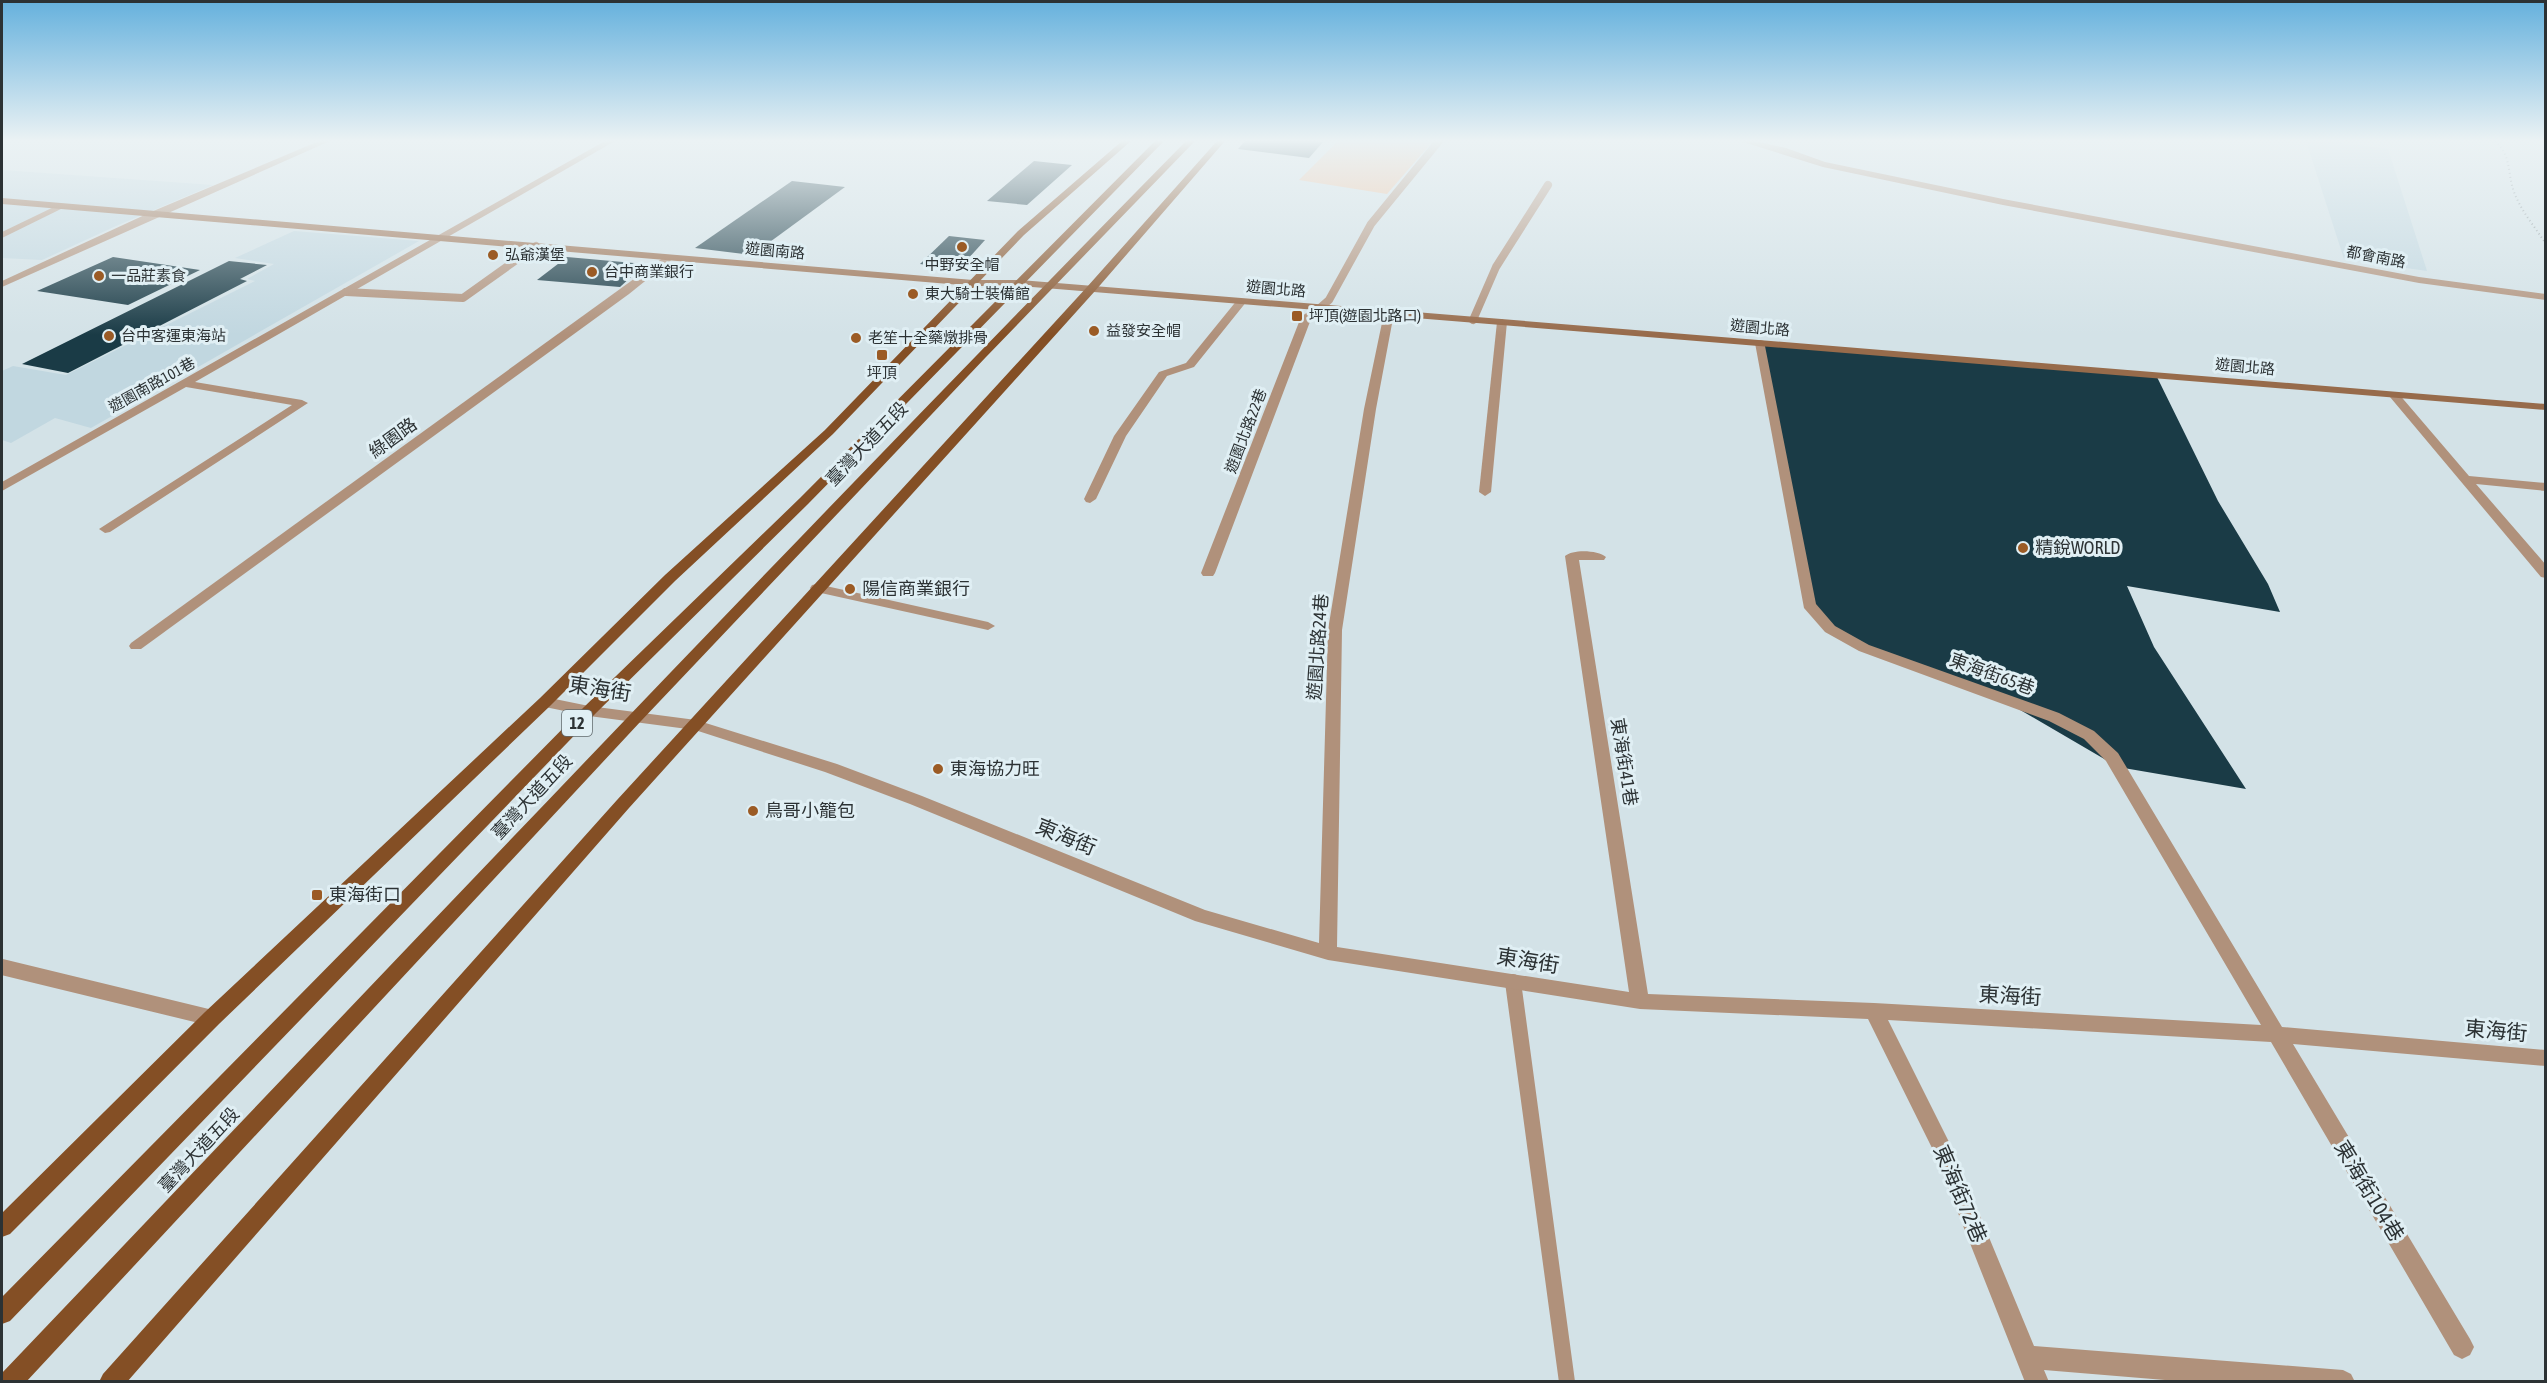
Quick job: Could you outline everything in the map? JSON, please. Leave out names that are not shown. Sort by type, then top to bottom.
[{"type":"main road","name":"臺灣大道五段","points":[[2,1227],[212,1018],[545,702],[670,578],[829,432],[1021,232],[1052,206]]},
{"type":"main road","name":"臺灣大道五段","points":[[2,1312],[119,1195],[589,711],[804,501],[1096,206]]},
{"type":"main road","name":"臺灣大道五段","points":[[9,1382],[636,717],[1128,206]]},
{"type":"main road","points":[[111,1382],[623,804],[1164,206]]},
{"type":"street","name":"遊園南路","points":[[57,206],[973,282]]},
{"type":"street","points":[[2,235],[63,206]]},
{"type":"street","points":[[2,284],[174,206]]},
{"type":"street","name":"遊園南路101巷","points":[[2,487],[499,206]]},
{"type":"street","name":"都會南路","points":[[2023,206],[2419,280],[2546,297]]},
{"type":"street","name":"綠園路","points":[[136,646],[616,299],[670,257]]},
{"type":"street","name":"遊園北路","points":[[973,282],[1051,285],[2546,407]]},
{"type":"street","points":[[1090,499],[1120,436],[1163,374],[1190,365],[1242,301]]},
{"type":"street","name":"遊園北路22巷","points":[[1208,573],[1306,317],[1321,307]]},
{"type":"street","name":"遊園北路24巷","points":[[1328,952],[1335,630],[1370,408],[1389,313]]},
{"type":"street","points":[[1485,492],[1502,322]]},
{"type":"street","name":"東海街65巷","points":[[1760,343],[1809,604],[1830,629],[1864,648],[2054,717],[2089,735],[2112,757],[2275,1034]]},
{"type":"street","points":[[105,529],[302,403],[187,384]]},
{"type":"street","points":[[2394,394],[2546,574]]},
{"type":"street","points":[[2466,479],[2546,487]]},
{"type":"street","name":"東海街41巷","points":[[1599,557],[1572,556],[1640,1001]]},
{"type":"street","points":[[817,588],[988,626]]},
{"type":"street","name":"東海街","points":[[545,702],[589,711],[696,725],[863,780],[1201,916],[1328,952],[1640,1001],[1874,1011],[2275,1034],[2546,1058]]},
{"type":"street","name":"東海街72巷","points":[[1874,1011],[1942,1148],[2037,1382]]},
{"type":"street","name":"東海街104巷","points":[[2275,1034],[2462,1347]]},
{"type":"street","points":[[2028,1357],[2343,1382]]},
{"type":"lane","points":[[1321,307],[1329,300],[1371,224],[1385,206]]},
{"type":"lane","points":[[1473,320],[1479,299],[1503,252],[1534,206]]},
{"type":"lane","points":[[346,292],[463,298],[536,246]]},
{"type":"lane","points":[[2,967],[212,1018]]},
{"type":"lane","points":[[1513,982],[1567,1382]]},
{"type":"path","points":[[2522,206],[2546,244]]},
{"type":"shaded area","points":[[2,206],[164,206],[42,260],[2,258]]},
{"type":"shaded area","points":[[2327,206],[2406,206],[2427,271],[2344,259]]},
{"type":"shaded area","points":[[294,231],[419,241],[91,428],[55,418],[11,443],[2,440],[2,371],[13,366],[66,375],[255,281],[247,279],[274,264],[235,258]]},
{"type":"building","points":[[756,206],[820,206],[752,255],[695,248]]},
{"type":"building","points":[[949,236],[985,240],[967,260],[935,266],[920,264]]},
{"type":"building","points":[[113,257],[200,270],[128,305],[37,291]]},
{"type":"building","name":"台中商業銀行","points":[[567,257],[645,264],[620,287],[537,280]]},
{"type":"building","name":"台中客運東海站","points":[[229,261],[267,265],[240,279],[247,281],[68,373],[22,364]]},
{"type":"building","name":"精銳WORLD","points":[[1760,343],[2156,375],[2218,501],[2268,584],[2280,612],[2127,586],[2154,647],[2246,789],[2118,767],[1998,697],[1886,656],[1830,629],[1807,593]]},
{"type":"place","name":"中野安全帽","points":[[962,247]]},
{"type":"place","name":"弘爺漢堡","points":[[493,255]]},
{"type":"place","name":"台中商業銀行","points":[[592,272]]},
{"type":"place","name":"一品莊素食","points":[[99,276]]},
{"type":"place","name":"東大騎士裝備館","points":[[913,294]]},
{"type":"place","name":"坪頂(遊園北路口)","points":[[1297,316]]},
{"type":"place","name":"益發安全帽","points":[[1094,331]]},
{"type":"place","name":"台中客運東海站","points":[[109,336]]},
{"type":"place","name":"老笙十全藥燉排骨","points":[[856,338]]},
{"type":"place","name":"坪頂","points":[[882,355]]},
{"type":"place","name":"精銳WORLD","points":[[2023,548]]},
{"type":"place","name":"陽信商業銀行","points":[[850,589]]},
{"type":"place","name":"東海協力旺","points":[[938,769]]},
{"type":"place","name":"鳥哥小籠包","points":[[753,811]]},
{"type":"place","name":"東海街口","points":[[317,895]]}]
